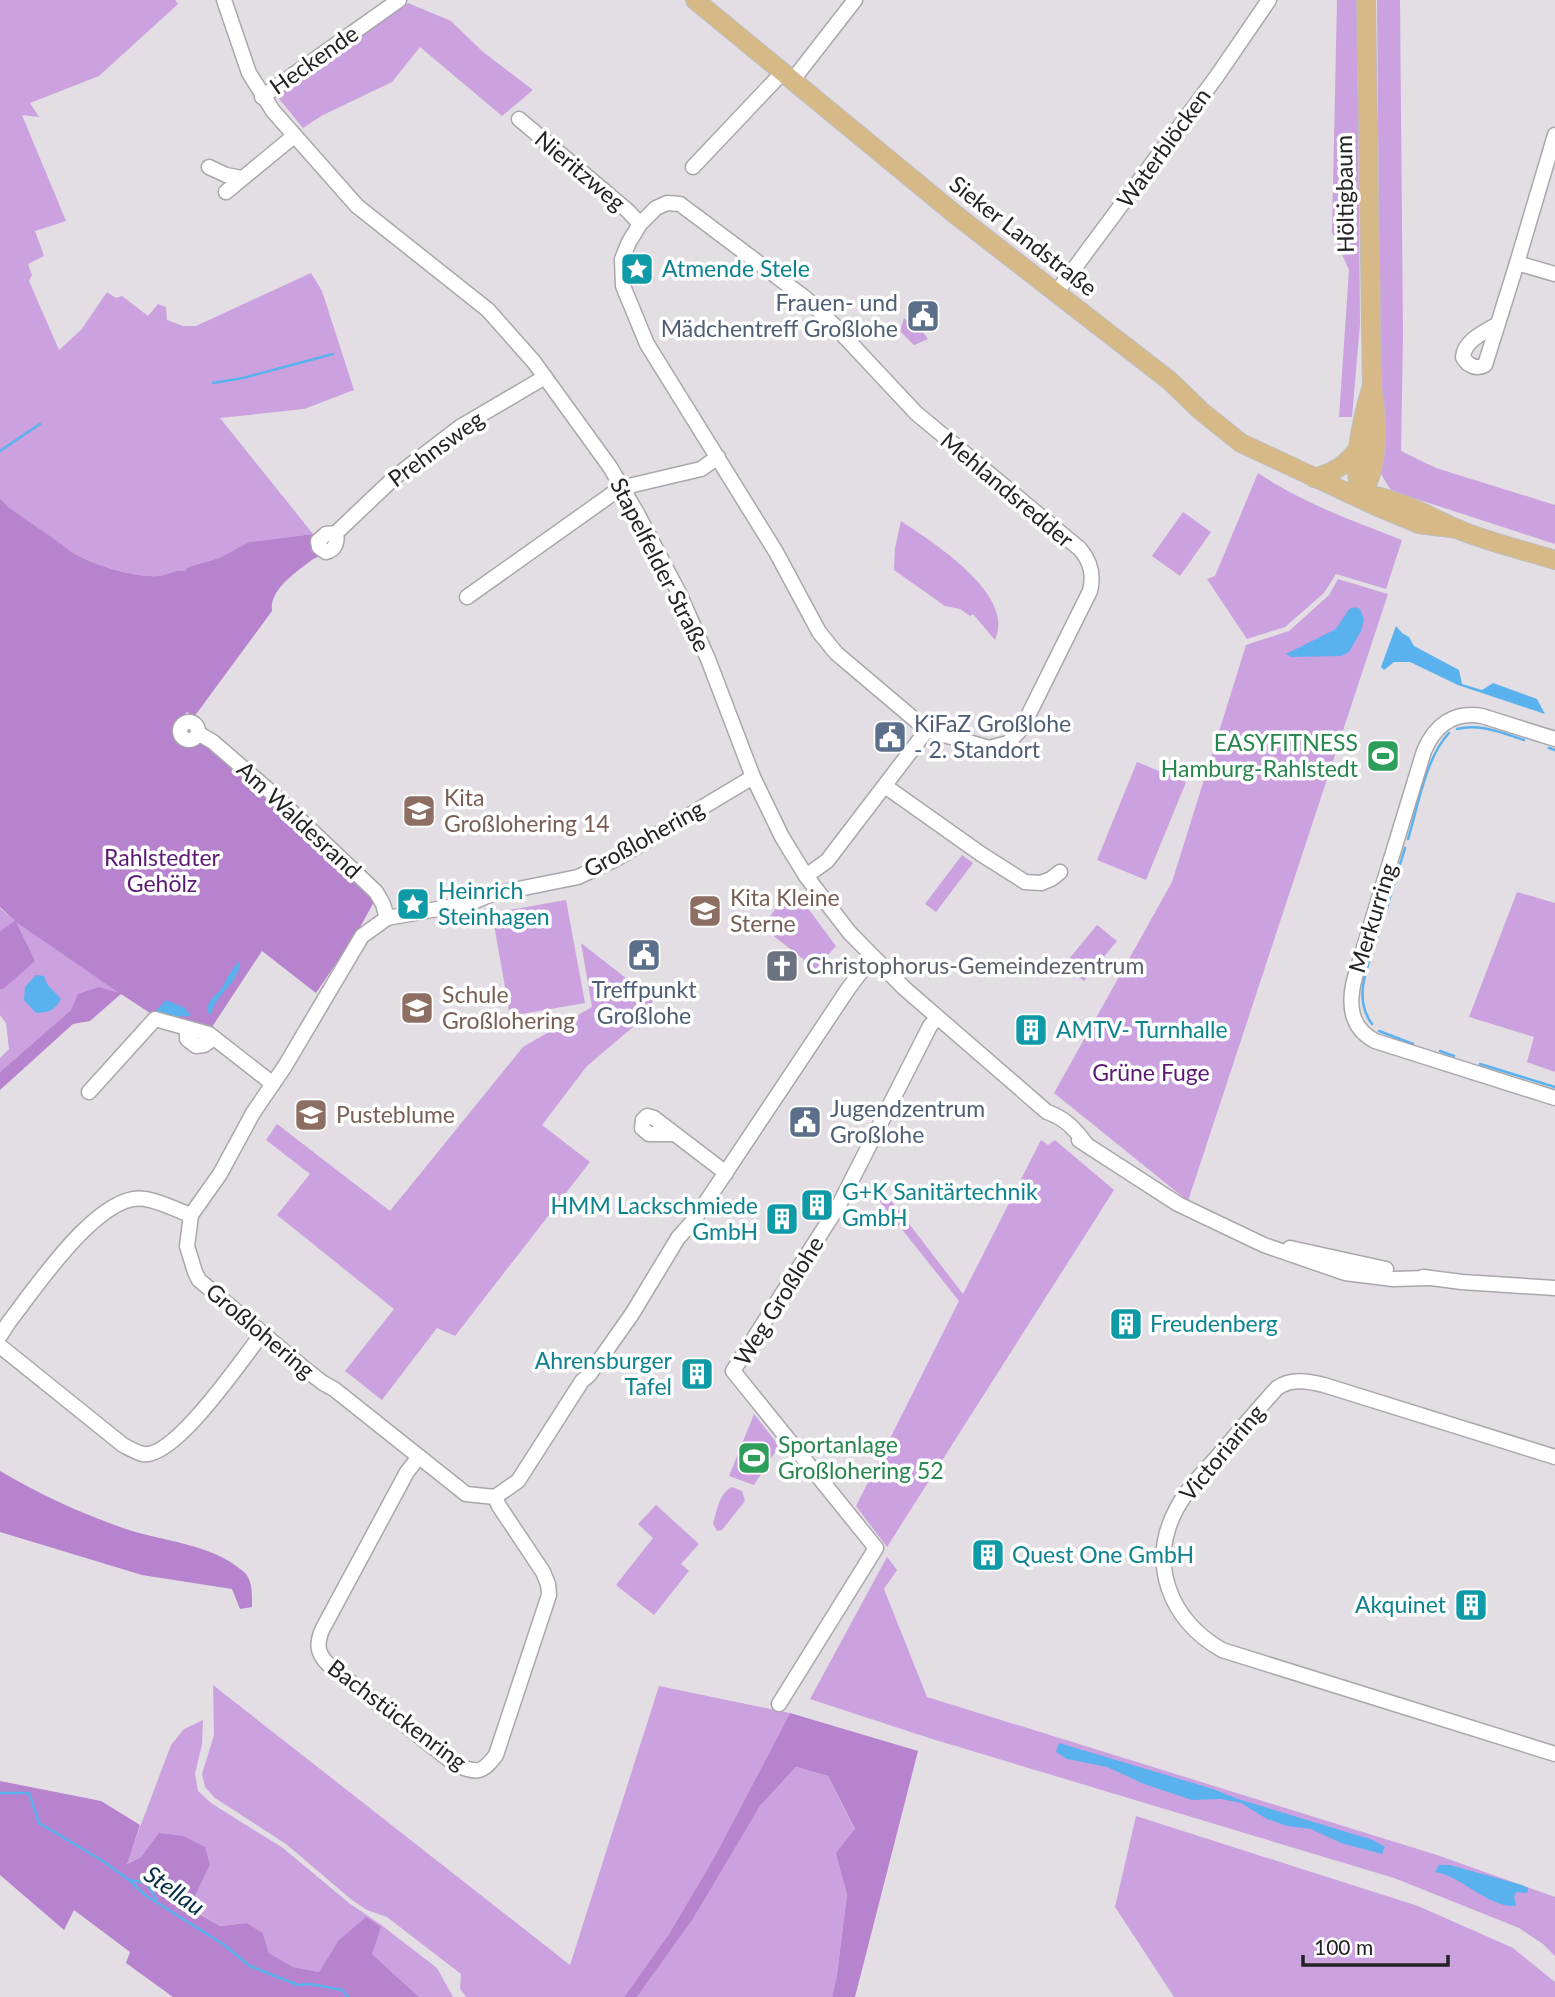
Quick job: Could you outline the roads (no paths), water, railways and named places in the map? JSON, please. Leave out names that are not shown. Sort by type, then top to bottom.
[{"type":"main road","name":"Sieker Landstraße","points":[[695,0],[956,215],[1170,382],[1228,434],[1314,478],[1383,502]]},
{"type":"main road","name":"Höltigbaum","points":[[1366,0],[1372,387],[1377,418],[1371,471]]},
{"type":"main road","name":"Höltigbaum","points":[[1361,444],[1363,414],[1372,387]]},
{"type":"main road","points":[[1314,478],[1349,462],[1361,444]]},
{"type":"main road","points":[[1361,444],[1357,473],[1357,485],[1361,493]]},
{"type":"main road","points":[[1361,493],[1371,471]]},
{"type":"main road","points":[[1371,471],[1383,502]]},
{"type":"main road","name":"Sieker Landstraße","points":[[1336,487],[1383,502],[1419,524],[1458,529],[1555,560]]},
{"type":"street","name":"Stapelfelder Straße","points":[[224,0],[249,73],[262,97],[343,191],[370,217],[483,305],[545,377],[623,489],[667,568],[692,621],[753,777],[782,837],[806,876],[872,957],[937,1018],[1047,1112],[1059,1116],[1074,1128],[1086,1144],[1178,1204],[1264,1245],[1345,1273],[1393,1279],[1429,1278],[1555,1288]]},
{"type":"street","name":"Heckende","points":[[262,97],[399,0]]},
{"type":"street","points":[[693,167],[787,77],[855,0]]},
{"type":"street","name":"Waterblöcken","points":[[1056,293],[1222,69],[1269,0]]},
{"type":"street","name":"Nieritzweg","points":[[519,119],[640,224]]},
{"type":"street","points":[[1498,324],[1555,135]]},
{"type":"street","points":[[226,192],[294,136]]},
{"type":"street","points":[[209,167],[226,175],[242,178]]},
{"type":"street","name":"Mehlandsredder","points":[[667,203],[680,204],[761,264],[829,320],[922,419],[1080,549],[1088,559],[1092,574],[1090,591],[1035,704],[1016,736],[1008,743],[989,748],[927,730],[836,653],[819,632],[776,552],[647,344],[623,286],[622,258],[640,224],[656,208],[667,203]]},
{"type":"street","points":[[1517,263],[1555,274]]},
{"type":"street","name":"Prehnsweg","points":[[336,533],[396,476],[460,427],[545,377]]},
{"type":"street","points":[[467,597],[612,494],[701,469],[718,457]]},
{"type":"street","name":"Merkurring","points":[[1555,739],[1482,716],[1470,715],[1452,718],[1434,732],[1424,751],[1362,954],[1352,990],[1351,1007],[1360,1029],[1381,1044],[1555,1098]]},
{"type":"street","points":[[806,876],[827,861],[927,730]]},
{"type":"street","name":"Am Waldesrand","points":[[198,733],[213,742],[255,778],[376,892],[387,919]]},
{"type":"street","name":"Großlohering","points":[[495,1497],[466,1494],[262,1334],[200,1280],[187,1246],[191,1215],[220,1174],[253,1113],[362,936],[387,919],[471,903],[489,895],[578,877],[616,859],[753,777]]},
{"type":"street","points":[[885,786],[1016,877],[1031,883],[1041,883],[1060,872]]},
{"type":"street","points":[[495,1497],[518,1481],[582,1381],[632,1314],[678,1238],[694,1220],[836,1005],[872,957]]},
{"type":"street","name":"Weg Großlohe","points":[[779,1704],[876,1548],[733,1371],[839,1205],[930,1026],[937,1018]]},
{"type":"street","points":[[89,1092],[155,1019],[209,1034],[273,1084]]},
{"type":"street","points":[[674,1134],[726,1173]]},
{"type":"street","points":[[0,1336],[82,1230],[100,1214],[122,1203],[143,1198],[191,1215]]},
{"type":"street","name":"Stapelfelder Straße","points":[[1264,1245],[1297,1248],[1366,1266],[1429,1278]]},
{"type":"street","points":[[0,1346],[123,1445],[144,1454],[162,1450],[185,1431],[262,1334]]},
{"type":"street","name":"Victoriaring","points":[[1555,1457],[1324,1385],[1290,1382],[1277,1388],[1188,1491],[1171,1521],[1164,1557],[1167,1586],[1179,1612],[1199,1634],[1222,1650],[1555,1754]]},
{"type":"street","name":"Bachstückenring","points":[[419,1457],[407,1472],[322,1630],[318,1649],[323,1660],[330,1666],[456,1765],[473,1772],[487,1768],[496,1755],[549,1595],[543,1572],[495,1497]]},
{"type":"water","points":[[1349,609],[1360,609],[1364,619],[1361,631],[1349,652],[1341,656],[1291,657],[1286,654],[1336,629]]},
{"type":"water","points":[[1396,626],[1409,637],[1414,646],[1459,670],[1462,684],[1482,690],[1493,683],[1537,699],[1545,714],[1458,685],[1410,662],[1394,662],[1384,670],[1381,667]]},
{"type":"water","points":[[240,960],[237,974],[209,1014],[209,1003]]},
{"type":"water","points":[[36,975],[44,976],[47,984],[61,999],[54,1008],[36,1013],[24,1000],[25,987]]},
{"type":"water","points":[[166,1000],[185,1008],[191,1016],[169,1017],[153,1014]]},
{"type":"water","points":[[1059,1743],[1373,1840],[1385,1847],[1382,1854],[1341,1843],[1311,1829],[1287,1826],[1267,1819],[1241,1803],[1221,1799],[1192,1800],[1144,1784],[1107,1767],[1067,1759],[1056,1752]]},
{"type":"water","points":[[1439,1865],[1450,1865],[1522,1885],[1528,1888],[1528,1891],[1516,1892],[1516,1906],[1495,1902],[1455,1879],[1435,1872]]},
{"type":"waterway","points":[[213,383],[243,378],[333,354]]},
{"type":"waterway","points":[[0,451],[40,424]]},
{"type":"waterway","points":[[1457,729],[1483,728],[1524,740]]},
{"type":"waterway","points":[[1408,839],[1434,755],[1449,733]]},
{"type":"waterway","points":[[1549,748],[1555,750]]},
{"type":"waterway","points":[[1386,911],[1405,848]]},
{"type":"waterway","points":[[1372,1024],[1363,1002],[1363,990],[1367,967],[1379,932]]},
{"type":"waterway","points":[[1379,1031],[1413,1044]]},
{"type":"waterway","points":[[1440,1051],[1454,1056]]},
{"type":"waterway","points":[[1480,1064],[1555,1087]]},
{"type":"waterway","name":"Stellau","points":[[0,1793],[29,1793],[39,1823],[103,1861],[145,1895],[223,1944],[250,1966],[298,1985],[310,1984],[342,1990],[348,1997]]},
{"type":"waterway","points":[[130,1880],[147,1883],[156,1899]]},
{"type":"place","name":"Atmende Stele","points":[[637,269]]},
{"type":"place","name":"Frauen- und Mädchentreff Großlohe","points":[[923,316]]},
{"type":"place","name":"KiFaZ Großlohe - 2. Standort","points":[[890,737]]},
{"type":"place","name":"EASYFITNESS Hamburg-Rahlstedt","points":[[1383,756]]},
{"type":"place","name":"Kita Großlohering 14","points":[[419,811]]},
{"type":"place","name":"Heinrich Steinhagen","points":[[413,904]]},
{"type":"place","name":"Kita Kleine Sterne","points":[[705,911]]},
{"type":"place","name":"Treffpunkt Großlohe","points":[[644,955]]},
{"type":"place","name":"Christophorus-Gemeindezentrum","points":[[782,966]]},
{"type":"place","name":"Schule Großlohering","points":[[417,1008]]},
{"type":"place","name":"AMTV- Turnhalle","points":[[1031,1030]]},
{"type":"place","name":"Pusteblume","points":[[311,1115]]},
{"type":"place","name":"Jugendzentrum Großlohe","points":[[805,1122]]},
{"type":"place","name":"G+K Sanitärtechnik GmbH","points":[[817,1205]]},
{"type":"place","name":"HMM Lackschmiede GmbH","points":[[782,1219]]},
{"type":"place","name":"Freudenberg","points":[[1126,1324]]},
{"type":"place","name":"Ahrensburger Tafel","points":[[697,1374]]},
{"type":"place","name":"Sportanlage Großlohering 52","points":[[754,1458]]},
{"type":"place","name":"Quest One GmbH","points":[[988,1555]]},
{"type":"place","name":"Akquinet","points":[[1471,1605]]},
{"type":"park label","name":"Rahlstedter Gehölz","points":[[162,871]]},
{"type":"park label","name":"Grüne Fuge","points":[[1151,1073]]}]
